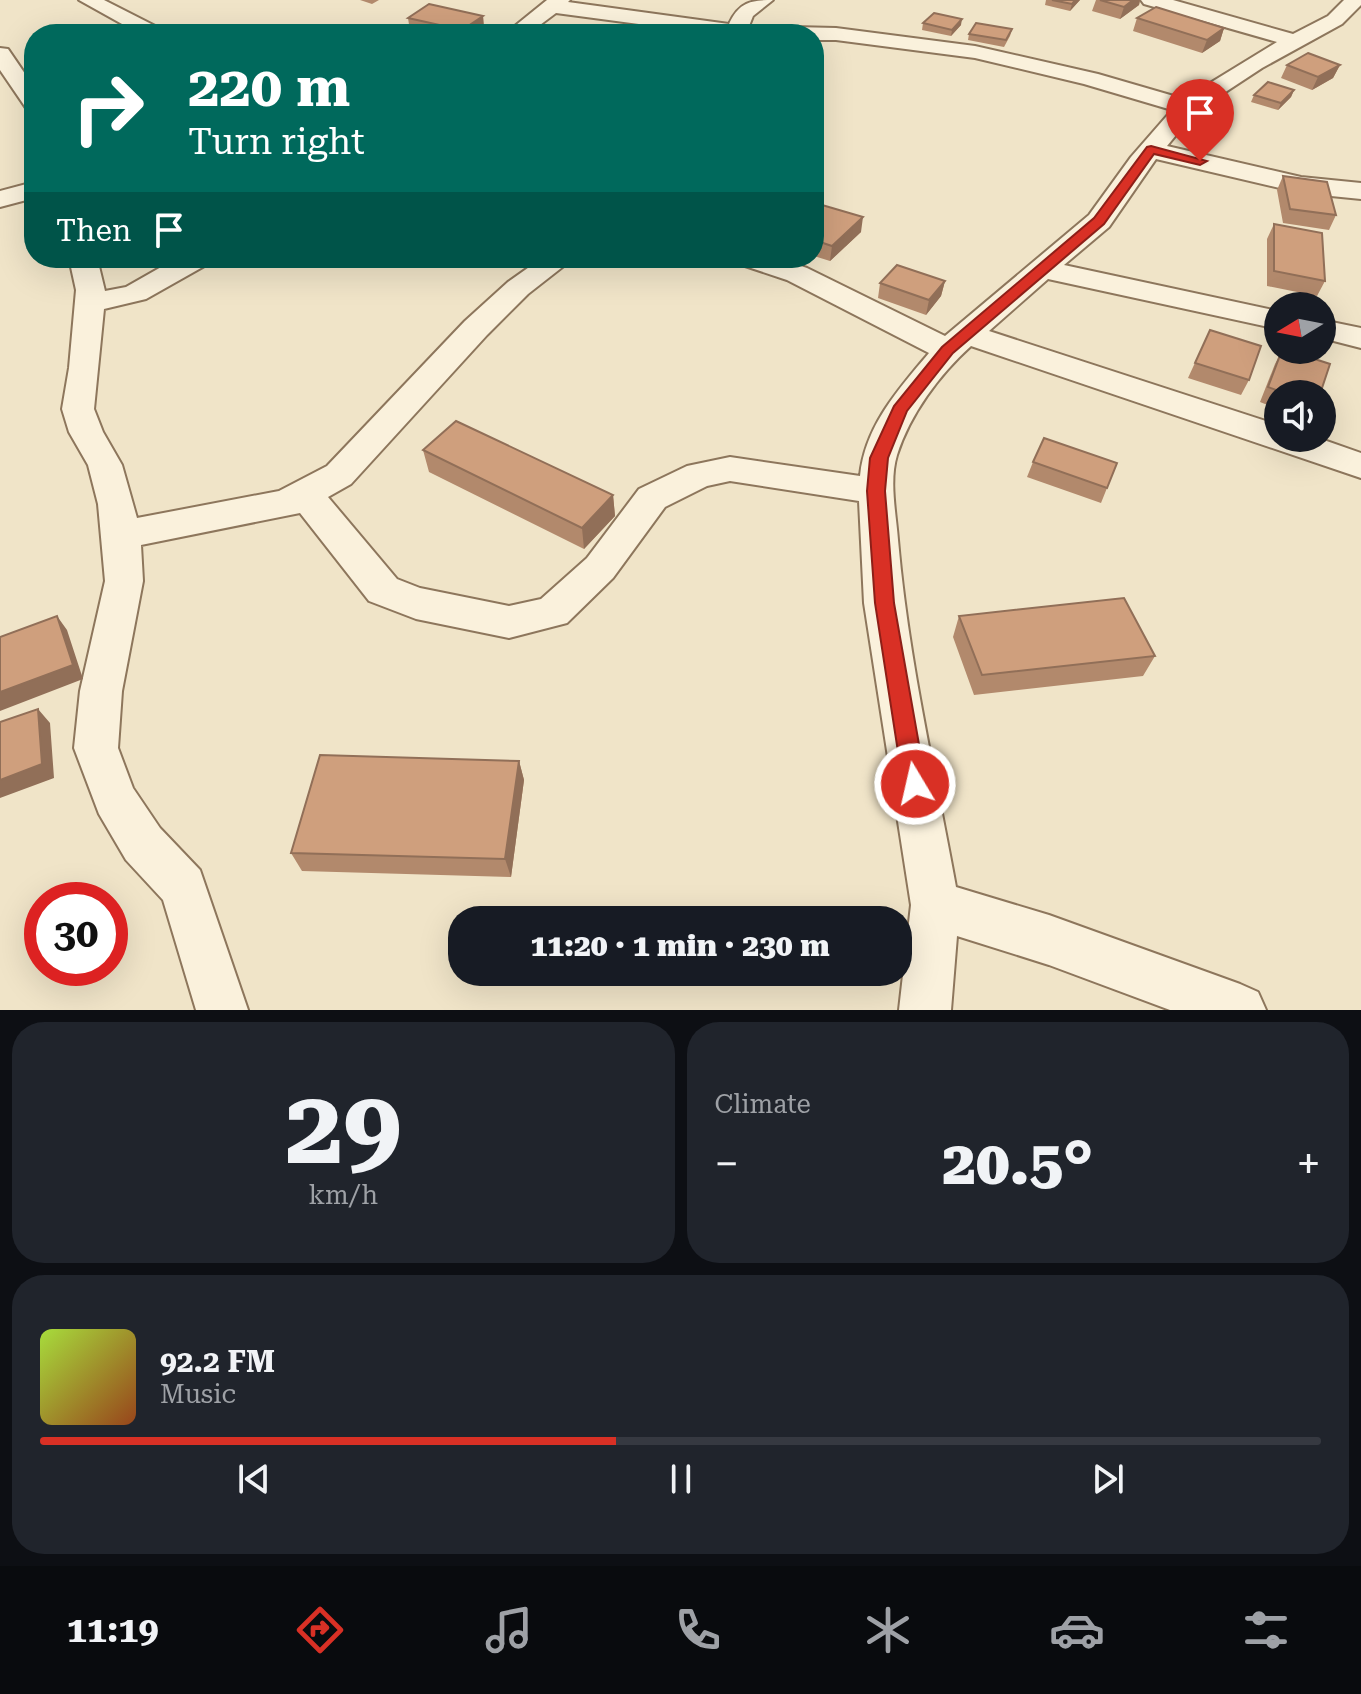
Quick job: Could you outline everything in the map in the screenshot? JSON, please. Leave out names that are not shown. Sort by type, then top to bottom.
[{"type":"street","points":[[89,0],[134,24]]},
{"type":"street","points":[[739,24],[744,13],[763,0]]},
{"type":"street","points":[[1151,0],[1295,41]]},
{"type":"street","points":[[925,1010],[935,905],[884,603],[876,491],[879,458],[899,410],[957,342],[1099,221],[1187,107],[1254,63],[1335,20],[1355,0]]},
{"type":"street","points":[[528,24],[556,3],[702,24]]},
{"type":"street","points":[[824,34],[975,52],[1090,79],[1187,107]]},
{"type":"street","points":[[0,54],[8,81],[24,95]]},
{"type":"street","points":[[1151,150],[1301,185],[1361,191]]},
{"type":"street","points":[[0,199],[24,193]]},
{"type":"street","points":[[86,268],[91,290],[78,409],[86,432],[105,465],[122,535],[124,581],[101,691],[96,748],[115,799],[129,822],[143,844],[183,887],[222,1010]]},
{"type":"street","points":[[90,304],[136,293],[180,268]]},
{"type":"street","points":[[122,535],[288,503],[339,475],[476,328],[518,288],[546,268]]},
{"type":"street","points":[[779,268],[957,342],[1264,432]]},
{"type":"street","points":[[1041,269],[1264,317]]},
{"type":"street","points":[[1336,332],[1361,338]]},
{"type":"street","points":[[1322,452],[1361,466]]},
{"type":"street","points":[[306,495],[383,590],[416,603],[509,622],[553,612],[600,568],[652,498],[699,475],[730,469],[876,491]]},
{"type":"street","points":[[935,905],[1049,940],[1240,1010]]},
{"type":"building","points":[[1052,0],[1075,0],[1072,4]]},
{"type":"building","points":[[1100,0],[1133,0],[1124,7]]},
{"type":"building","points":[[429,4],[483,16],[471,24],[435,24],[408,18]]},
{"type":"building","points":[[1156,7],[1224,28],[1207,40],[1137,18]]},
{"type":"building","points":[[934,13],[962,19],[952,30],[923,23]]},
{"type":"building","points":[[976,23],[1012,29],[1006,40],[969,34]]},
{"type":"building","points":[[1308,53],[1340,65],[1318,77],[1287,65]]},
{"type":"building","points":[[1268,82],[1294,90],[1281,103],[1254,95]]},
{"type":"building","points":[[1283,176],[1327,182],[1336,215],[1290,209]]},
{"type":"building","points":[[824,206],[863,217],[832,246],[824,243]]},
{"type":"building","points":[[1274,224],[1322,233],[1325,281],[1274,271]]},
{"type":"building","points":[[897,265],[945,281],[929,300],[880,283]]},
{"type":"building","points":[[1210,330],[1261,346],[1249,380],[1195,363]]},
{"type":"building","points":[[1277,364],[1330,364],[1325,380],[1271,380]]},
{"type":"building","points":[[456,421],[613,495],[582,528],[423,450]]},
{"type":"building","points":[[1044,438],[1117,463],[1107,488],[1033,462]]},
{"type":"building","points":[[1124,598],[1155,656],[982,675],[959,616]]},
{"type":"building","points":[[57,616],[73,665],[0,692],[0,637]]},
{"type":"building","points":[[38,709],[42,764],[0,780],[0,722]]},
{"type":"building","points":[[320,755],[519,761],[505,859],[291,853]]},
{"type":"route","points":[[915,784],[884,603],[876,491],[879,458],[899,410],[948,350],[1099,221],[1151,150],[1200,161]]}]
